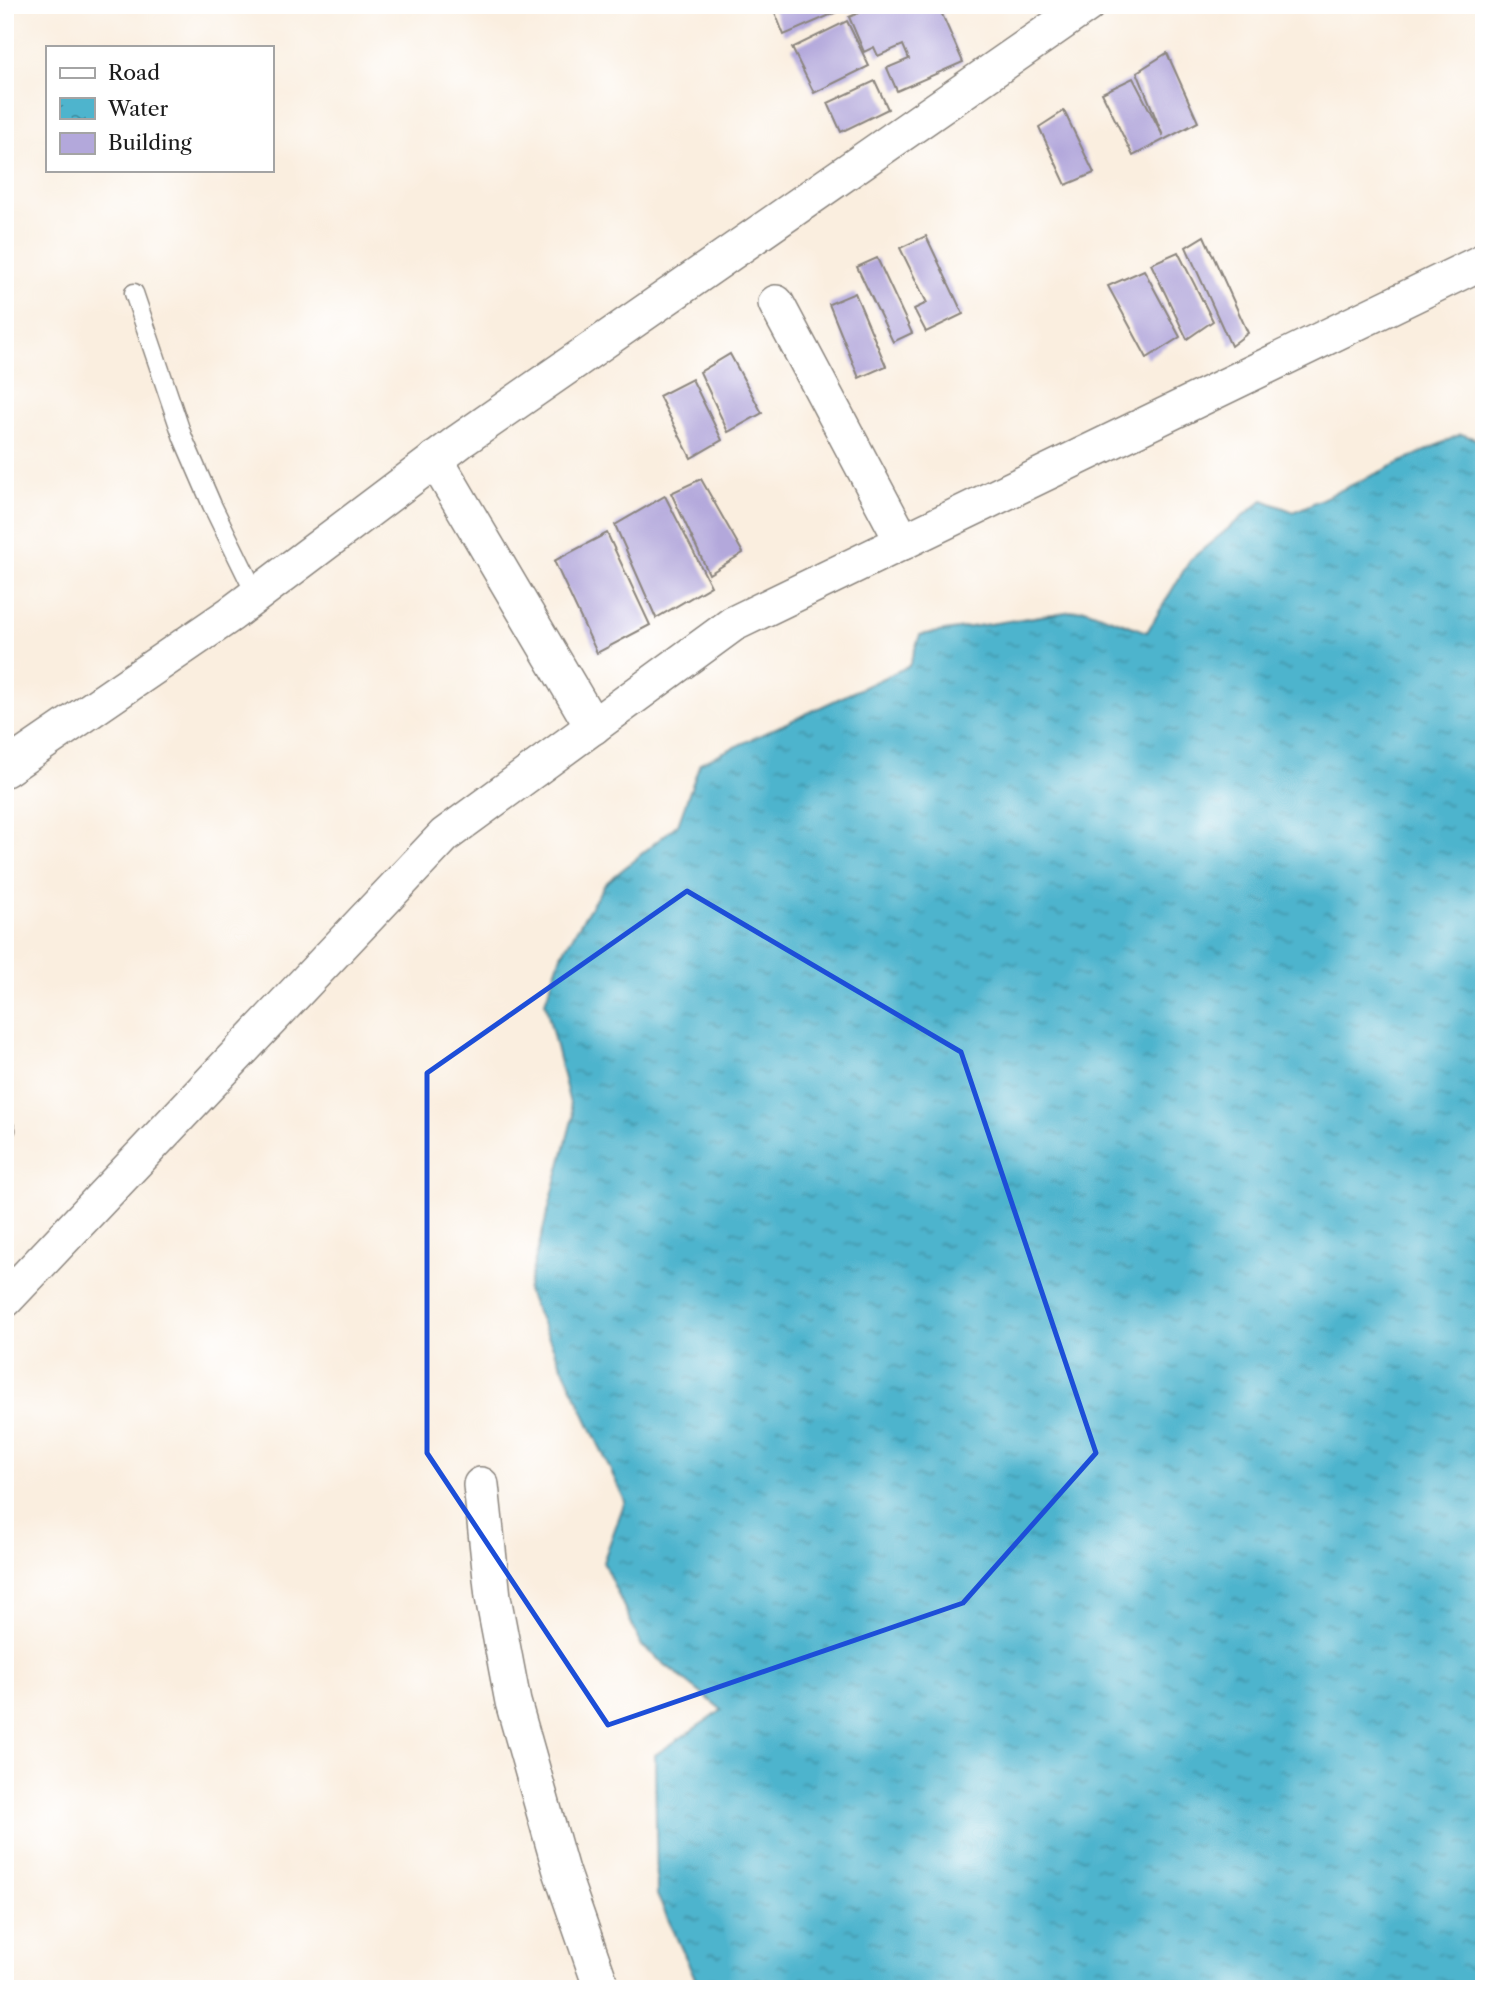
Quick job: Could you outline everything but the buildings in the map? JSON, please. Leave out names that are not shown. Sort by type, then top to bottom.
[{"type":"street","points":[[5,769],[232,614],[435,459],[1087,5]]},
{"type":"street","points":[[5,1300],[445,835],[733,624],[1484,261]]},
{"type":"street","points":[[776,303],[903,542]]},
{"type":"street","points":[[435,459],[593,727]]},
{"type":"street","points":[[481,1485],[493,1597],[513,1702],[561,1871],[602,1989]]},
{"type":"lane","points":[[134,293],[183,438],[256,595]]},
{"type":"highlighted area","points":[[687,891],[961,1052],[1096,1453],[963,1603],[608,1725],[427,1453],[427,1073]]},
{"type":"water","points":[[1461,434],[1484,442],[1484,1989],[1474,1986],[1470,1989],[700,1989],[657,1895],[655,1755],[722,1710],[642,1646],[603,1562],[625,1501],[527,1291],[573,1116],[545,1002],[561,955],[605,884],[678,824],[700,763],[909,666],[920,635],[1085,609],[1147,632],[1190,560],[1263,500],[1294,512]]}]
